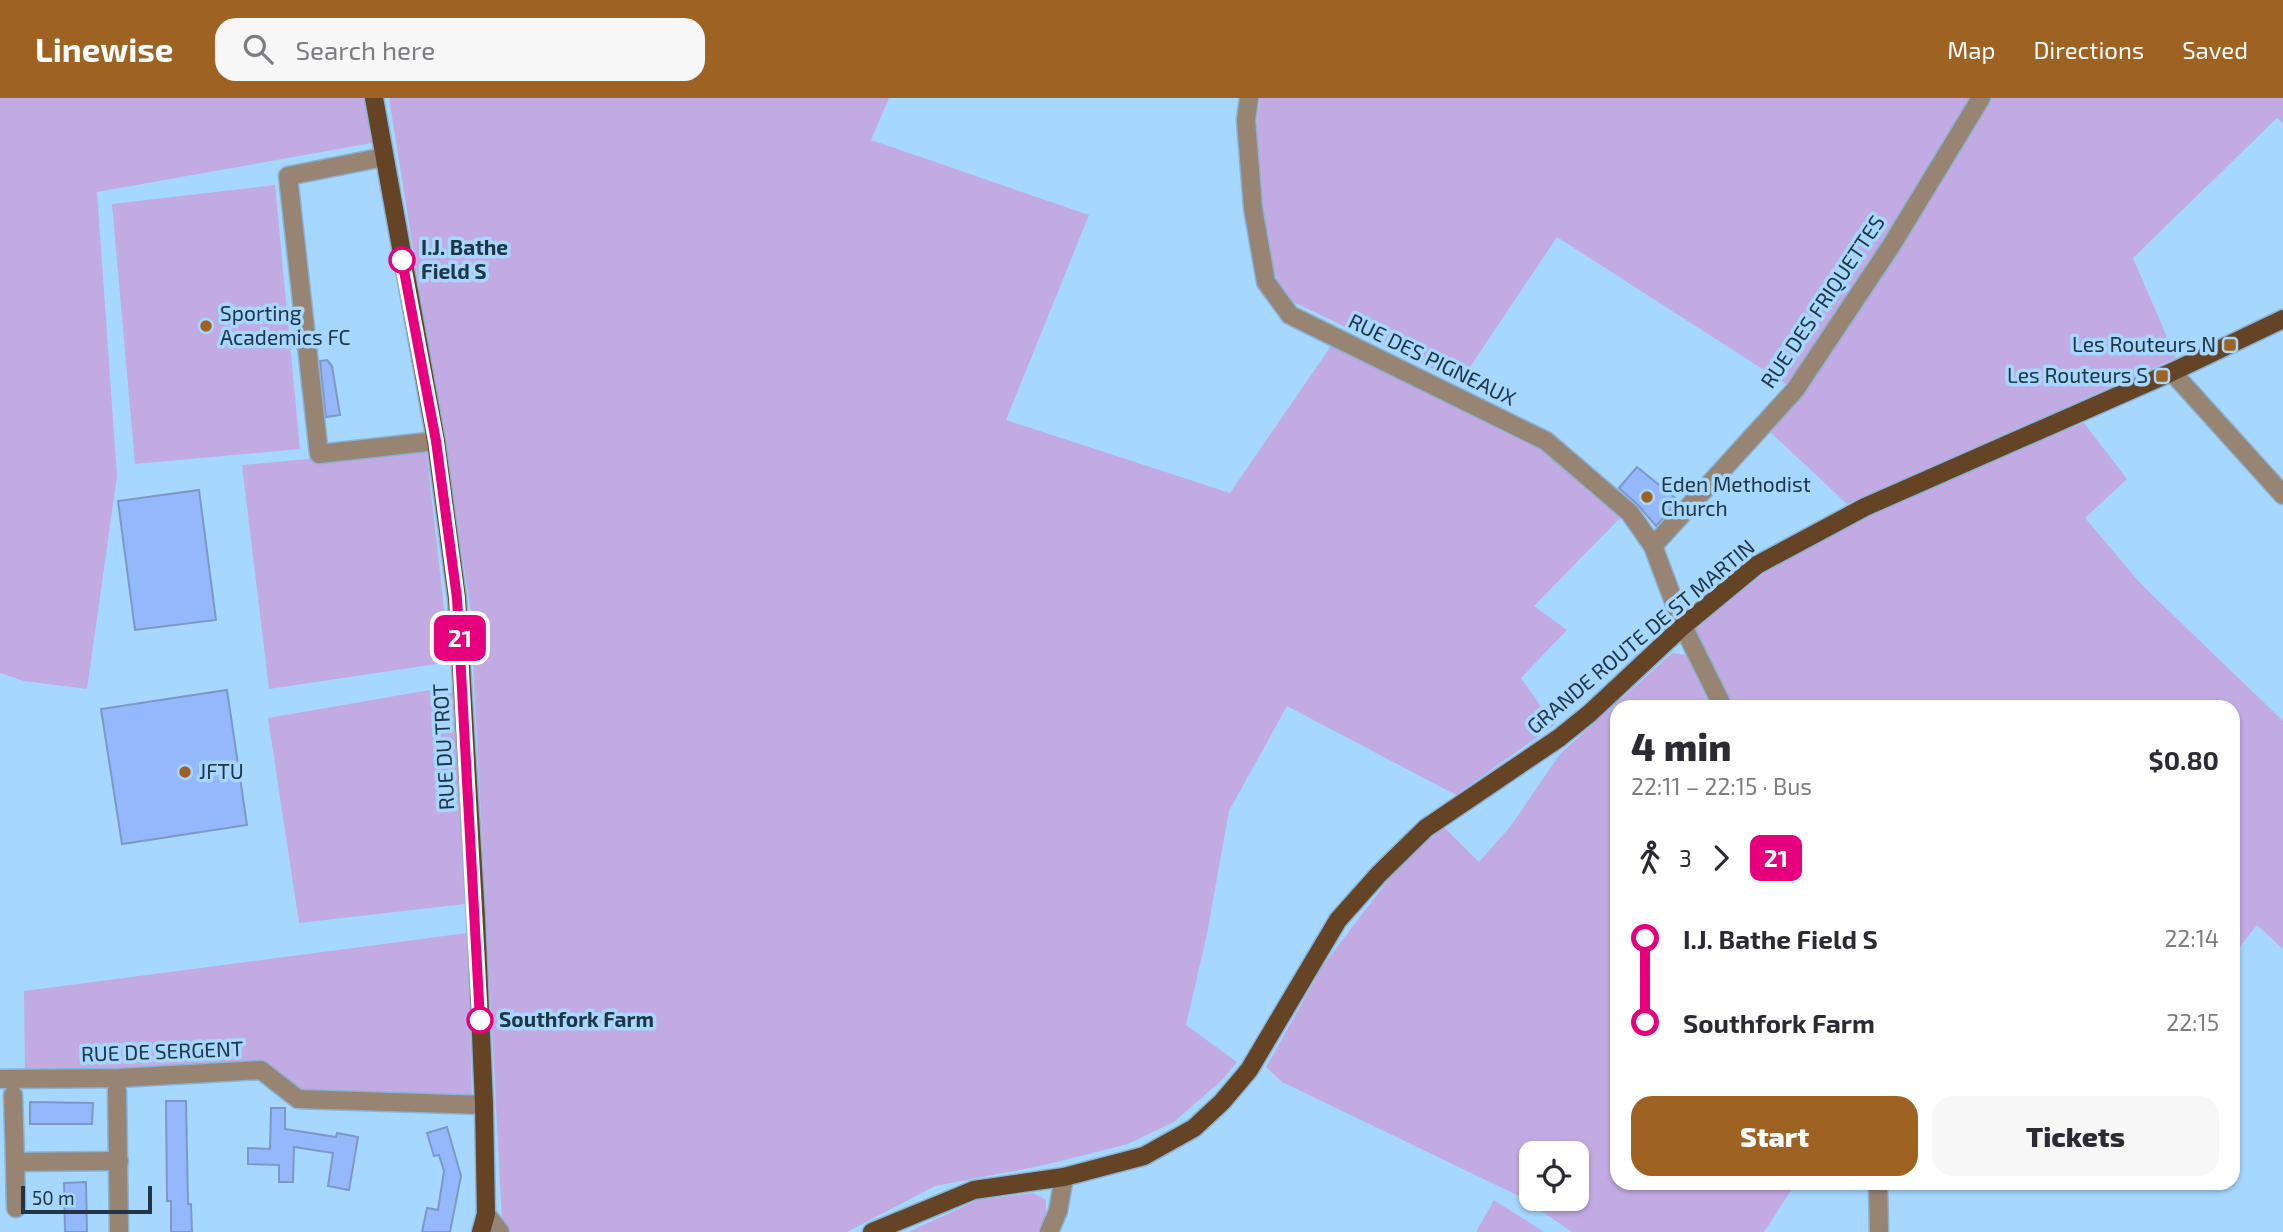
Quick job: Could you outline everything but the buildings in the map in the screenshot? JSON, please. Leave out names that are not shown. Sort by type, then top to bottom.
[{"type":"main road","name":"RUE DU TROT","points":[[374,98],[436,441],[457,598],[484,1105],[486,1214],[481,1232]]},
{"type":"main road","name":"GRANDE ROUTE DE ST MARTIN","points":[[872,1232],[974,1190],[1064,1177],[1144,1156],[1194,1128],[1222,1102],[1249,1070],[1338,920],[1378,874],[1426,828],[1559,738],[1590,713],[1683,626],[1757,565],[1865,507],[2172,372],[2283,319]]},
{"type":"street","name":"RUE DES PIGNEAUX","points":[[1249,98],[1246,120],[1253,208],[1266,282],[1290,315],[1546,442],[1629,513],[1653,546],[1683,626],[1720,700]]},
{"type":"street","name":"RUE DES FRIQUETTES","points":[[1653,546],[1795,390],[1891,246],[1981,98]]},
{"type":"street","points":[[384,157],[288,176],[319,454],[436,441]]},
{"type":"street","points":[[2172,372],[2283,495]]},
{"type":"street","name":"RUE DE SERGENT","points":[[0,1079],[119,1078],[261,1070],[298,1099],[484,1105]]},
{"type":"street","points":[[117,1091],[119,1232]]},
{"type":"street","points":[[13,1095],[16,1208]]},
{"type":"street","points":[[15,1162],[119,1161]]},
{"type":"street","points":[[1049,1232],[1058,1211],[1064,1177]]},
{"type":"street","points":[[1878,1190],[1879,1232]]},
{"type":"street","points":[[486,1214],[500,1232]]},
{"type":"shaded area","points":[[0,98],[365,98],[372,143],[97,192],[117,476],[87,689],[24,681],[0,673]]},
{"type":"shaded area","points":[[389,98],[889,98],[871,140],[1089,215],[1006,420],[1230,493],[1331,346],[1535,444],[1621,517],[1534,606],[1567,630],[1521,678],[1554,725],[1456,795],[1287,706],[1229,811],[1207,934],[1186,1025],[1237,1062],[1222,1080],[1174,1122],[1128,1144],[1040,1166],[935,1186],[847,1232],[510,1232],[502,1222],[470,605]]},
{"type":"shaded area","points":[[1260,98],[1974,98],[1848,301],[1789,386],[1557,237],[1460,382],[1283,297],[1269,253],[1254,142]]},
{"type":"shaded area","points":[[1990,98],[2283,98],[2283,123],[2277,118],[2133,258],[2176,358],[1847,504],[1768,430]]},
{"type":"shaded area","name":"Sporting Academics FC","points":[[275,185],[300,449],[135,464],[112,204]]},
{"type":"shaded area","points":[[2084,423],[2127,479],[2085,518],[2141,584],[2283,721],[2283,949],[2257,925],[2240,946],[2240,700],[1729,700],[1691,632],[1773,566],[1792,555],[1889,507]]},
{"type":"shaded area","points":[[426,448],[450,662],[269,689],[242,465]]},
{"type":"shaded area","points":[[1672,653],[1687,655],[1710,700],[1620,700]]},
{"type":"shaded area","points":[[453,686],[465,904],[299,923],[268,718]]},
{"type":"shaded area","points":[[1610,709],[1610,1190],[1791,1190],[1764,1232],[1572,1232],[1541,1211],[1589,1211],[1589,1141],[1519,1141],[1519,1196],[1282,1082],[1266,1067],[1324,964],[1392,875],[1443,826],[1479,862],[1510,827],[1560,754]]},
{"type":"shaded area","points":[[467,933],[472,1096],[302,1095],[280,1071],[260,1064],[25,1073],[24,991]]},
{"type":"shaded area","points":[[1033,1193],[1046,1200],[1046,1217],[1039,1232],[908,1232],[978,1200]]},
{"type":"shaded area","points":[[1494,1200],[1544,1232],[1476,1232]]},
{"type":"bus line","name":"21","points":[[402,260],[436,441],[457,598],[480,1020]]},
{"type":"place","name":"I.J. Bathe Field S","points":[[402,260]]},
{"type":"place","name":"Sporting Academics FC","points":[[206,326]]},
{"type":"place","name":"Les Routeurs N","points":[[2230,345]]},
{"type":"place","name":"Les Routeurs S","points":[[2162,376]]},
{"type":"place","name":"Eden Methodist Church","points":[[1647,497]]},
{"type":"place","name":"JFTU","points":[[185,772]]},
{"type":"place","name":"Southfork Farm","points":[[480,1020]]}]
